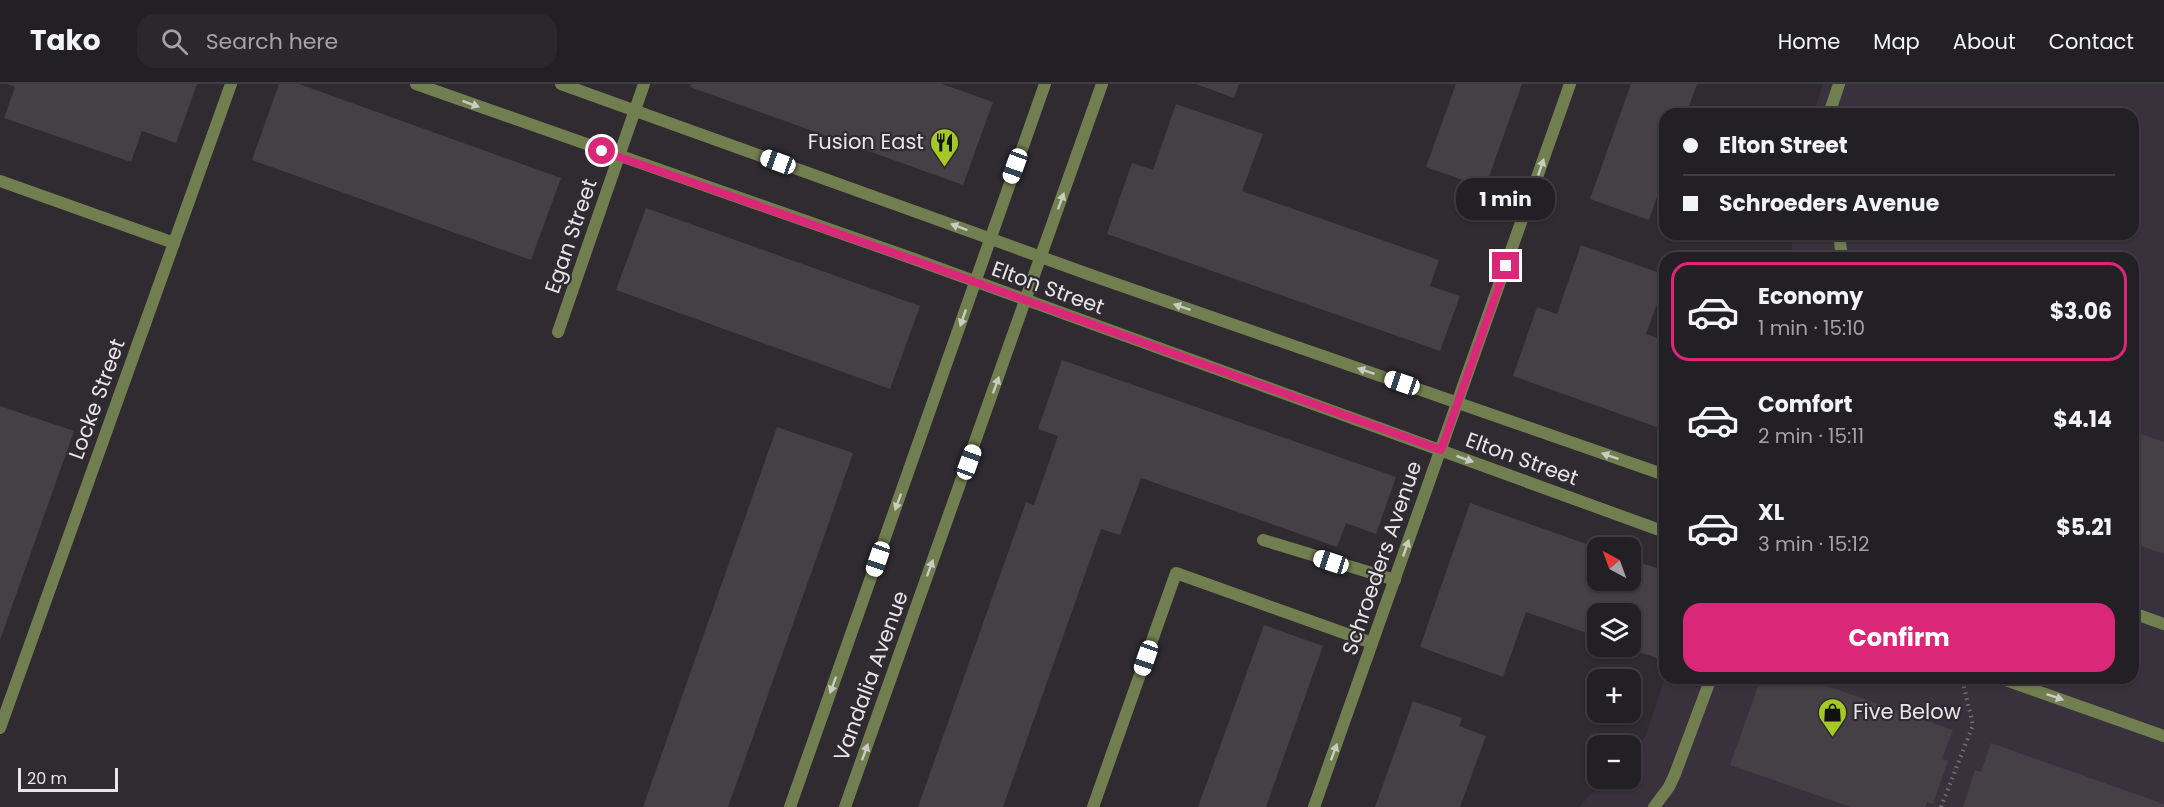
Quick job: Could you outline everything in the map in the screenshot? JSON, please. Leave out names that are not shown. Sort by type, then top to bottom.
[{"type":"street","name":"Locke Street","points":[[0,728],[231,84]]},
{"type":"street","name":"Elton Street","points":[[416,84],[974,282],[1659,530]]},
{"type":"street","name":"Elton Street","points":[[561,84],[1041,257],[1659,473]]},
{"type":"street","name":"Egan Street","points":[[558,332],[644,84]]},
{"type":"street","name":"Vandalia Avenue","points":[[790,807],[1044,84]]},
{"type":"street","name":"Vandalia Avenue","points":[[845,807],[1102,84]]},
{"type":"street","name":"Schroeders Avenue","points":[[1314,807],[1570,84]]},
{"type":"street","points":[[1831,108],[1839,84]]},
{"type":"street","points":[[0,181],[174,243]]},
{"type":"street","points":[[1263,540],[1395,580]]},
{"type":"street","points":[[1093,807],[1176,573],[1372,643]]},
{"type":"street","points":[[2139,615],[2164,624]]},
{"type":"street","points":[[1654,807],[1669,787],[1675,774],[1709,684]]},
{"type":"street","points":[[2017,684],[2164,736]]},
{"type":"path","points":[[1941,807],[1973,725],[1963,684]]},
{"type":"shaded area","points":[[1823,84],[2164,84],[2164,807],[1579,807],[1596,789],[1641,789],[1641,741],[1645,737],[1663,684],[2139,684],[2139,252],[1792,252],[1792,240],[2139,240],[2139,108],[1815,108]]},
{"type":"building","points":[[7,84],[197,84],[176,143],[142,131],[131,162],[4,118],[15,87]]},
{"type":"building","points":[[279,84],[299,84],[561,178],[531,260],[252,160]]},
{"type":"building","points":[[691,84],[942,84],[993,102],[963,185],[690,87]]},
{"type":"building","points":[[1196,84],[1239,84],[1234,98]]},
{"type":"building","points":[[1456,84],[1522,84],[1485,188],[1426,167]]},
{"type":"building","points":[[1631,84],[1697,84],[1688,108],[1659,108],[1659,191],[1649,220],[1590,199]]},
{"type":"building","points":[[1176,104],[1263,134],[1242,191],[1439,260],[1430,286],[1460,296],[1440,351],[1107,234],[1132,163],[1153,170]]},
{"type":"building","points":[[646,208],[920,306],[890,389],[616,290]]},
{"type":"building","points":[[1581,245],[1659,273],[1659,298],[1646,334],[1659,339],[1659,428],[1513,376],[1537,307],[1557,314]]},
{"type":"building","points":[[1062,360],[1396,477],[1376,534],[1346,523],[1337,547],[1141,478],[1120,535],[1101,529],[1003,807],[918,807],[1026,502],[1034,505],[1058,436],[1038,429]]},
{"type":"building","points":[[0,406],[74,431],[0,640]]},
{"type":"building","points":[[777,427],[853,453],[820,548],[728,807],[643,807]]},
{"type":"building","points":[[2139,433],[2164,442],[2164,554],[2139,545]]},
{"type":"building","points":[[1470,503],[1587,544],[1587,591],[1641,591],[1641,563],[1659,569],[1659,659],[1641,653],[1641,603],[1587,603],[1587,633],[1526,612],[1503,677],[1420,647]]},
{"type":"building","points":[[1264,625],[1323,646],[1266,807],[1198,807]]},
{"type":"building","points":[[1759,684],[1821,684],[1953,730],[1942,759],[1948,761],[1933,804],[1927,802],[1925,807],[1851,807],[1730,765]]},
{"type":"building","points":[[1413,701],[1462,718],[1459,726],[1486,736],[1460,807],[1375,807]]},
{"type":"building","points":[[1991,743],[2164,804],[2164,807],[1963,807],[1975,770],[1981,772]]},
{"type":"place","name":"Fusion East","points":[[945,168]]},
{"type":"place","name":"Five Below","points":[[1832,738]]},
{"type":"route","points":[[602,151],[914,260],[1441,450],[1506,266]]}]
